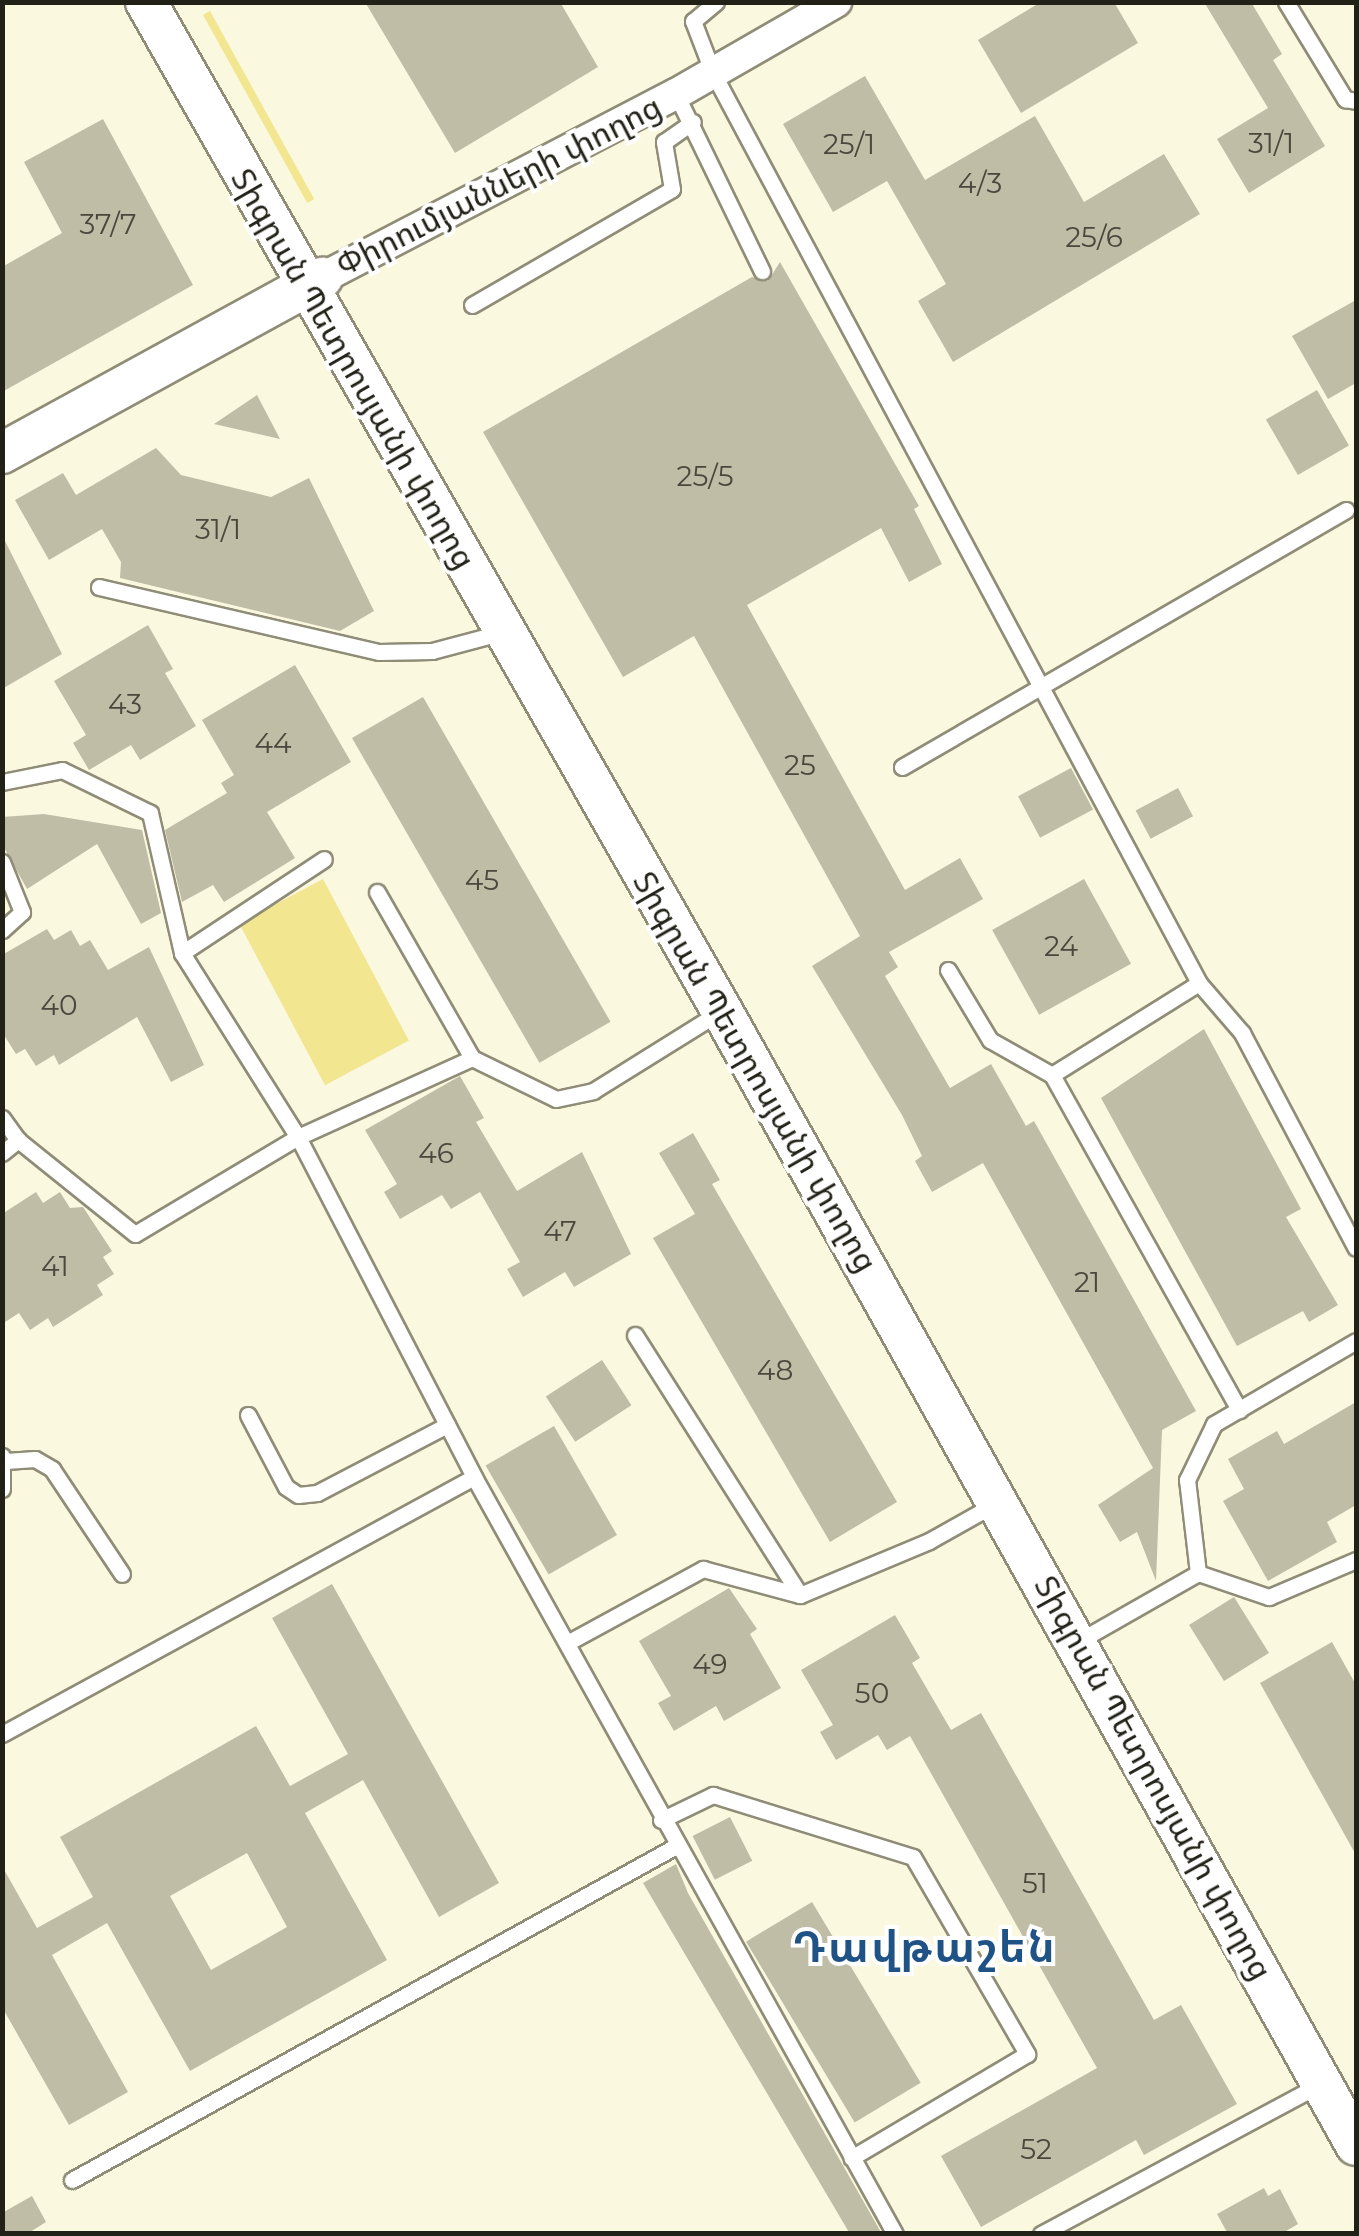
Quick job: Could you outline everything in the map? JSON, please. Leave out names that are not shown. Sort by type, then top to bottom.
[{"type":"main road","name":"Տիգրան Պետրոսյանի փողոց","points":[[146,2],[313,282],[1087,1637],[1339,2090],[1356,2146]]},
{"type":"main road","name":"Տիգրան Պետրոսյանի փողոց","points":[[170,2],[313,282],[504,632],[729,1006],[999,1502],[1087,1637]]},
{"type":"main road","name":"Փիրումյանների փողոց","points":[[2,453],[313,282]]},
{"type":"street","name":"Փիրումյանների փողոց","points":[[313,282],[676,94],[836,2]]},
{"type":"lane","points":[[716,2],[693,22],[713,72],[1044,685],[1199,983],[1242,1033],[1356,1248]]},
{"type":"lane","points":[[1286,2],[1356,114]]},
{"type":"lane","points":[[676,94],[762,271]]},
{"type":"lane","points":[[472,305],[672,189],[664,142],[692,122]]},
{"type":"lane","points":[[902,767],[1346,510]]},
{"type":"lane","points":[[99,587],[378,652],[432,651],[504,632]]},
{"type":"lane","points":[[2,782],[62,770],[150,813],[182,953],[298,1137],[474,1477],[894,2234]]},
{"type":"lane","points":[[182,953],[324,859]]},
{"type":"lane","points":[[2,862],[22,912],[2,930]]},
{"type":"lane","points":[[377,892],[472,1058],[556,1099],[594,1092],[729,1006]]},
{"type":"lane","points":[[948,970],[990,1040],[1052,1075],[1239,1410]]},
{"type":"lane","points":[[1052,1075],[1199,983]]},
{"type":"lane","points":[[2,1118],[18,1140],[135,1234],[298,1137],[472,1058]]},
{"type":"lane","points":[[2,1154],[18,1140]]},
{"type":"lane","points":[[635,1335],[800,1595]]},
{"type":"lane","points":[[1198,1574],[1187,1480],[1214,1424],[1356,1341]]},
{"type":"lane","points":[[248,1415],[286,1487],[298,1495],[317,1494],[447,1425]]},
{"type":"lane","points":[[2,1488],[4,1459],[35,1459],[52,1469],[122,1574]]},
{"type":"lane","points":[[2,1734],[474,1477]]},
{"type":"lane","points":[[566,1643],[704,1570],[800,1595],[929,1541],[999,1502]]},
{"type":"lane","points":[[1087,1637],[1198,1574],[1269,1597],[1354,1566]]},
{"type":"lane","points":[[662,1820],[712,1795],[913,1857],[1027,2054],[851,2158]]},
{"type":"lane","points":[[72,2180],[676,1846]]},
{"type":"lane","points":[[1041,2234],[1339,2090]]},
{"type":"shaded area","points":[[210,11],[314,199],[307,203],[203,15]]},
{"type":"shaded area","points":[[323,879],[409,1041],[325,1085],[239,924]]},
{"type":"building","points":[[365,2],[560,2],[598,67],[455,153]]},
{"type":"building","points":[[1041,2],[1114,2],[1138,43],[1021,113],[978,40]]},
{"type":"building","points":[[1204,2],[1251,2],[1282,54],[1273,60],[1325,146],[1249,193],[1217,139],[1268,108]]},
{"type":"building","points":[[865,76],[925,180],[1035,116],[1084,202],[1164,154],[1200,214],[953,362],[918,301],[946,284],[887,181],[833,212],[783,124]]},
{"type":"building","points":[[103,119],[193,285],[2,392],[2,267],[62,233],[24,162]]},
{"type":"building","points":[[780,262],[919,506],[914,509],[942,564],[909,582],[881,528],[747,605],[905,890],[960,858],[983,899],[889,952],[898,967],[885,976],[950,1088],[991,1064],[1026,1126],[1034,1121],[1196,1411],[1162,1430],[1156,1581],[1137,1532],[1120,1542],[1098,1505],[1153,1468],[983,1163],[932,1192],[915,1161],[922,1156],[902,1115],[812,966],[860,936],[694,636],[623,677],[483,432],[752,277],[768,281]]},
{"type":"building","points":[[1356,300],[1356,383],[1328,399],[1292,336]]},
{"type":"building","points":[[1317,390],[1349,445],[1298,475],[1266,420]]},
{"type":"building","points":[[257,395],[280,439],[214,424]]},
{"type":"building","points":[[156,448],[181,475],[271,497],[309,478],[374,611],[340,631],[120,578],[121,562],[102,529],[49,560],[15,500],[63,473],[76,495]]},
{"type":"building","points":[[2,535],[62,654],[2,689]]},
{"type":"building","points":[[148,625],[173,669],[165,673],[196,726],[140,760],[131,745],[89,770],[73,743],[86,735],[54,681]]},
{"type":"building","points":[[295,665],[351,762],[267,812],[295,858],[224,902],[213,885],[182,902],[165,830],[227,793],[221,783],[234,775],[202,720]]},
{"type":"building","points":[[423,697],[610,1022],[539,1063],[352,738]]},
{"type":"building","points":[[1071,768],[1093,809],[1040,838],[1018,796]]},
{"type":"building","points":[[1178,788],[1193,816],[1151,839],[1136,811]]},
{"type":"building","points":[[44,814],[142,830],[161,913],[141,924],[97,844],[27,889],[2,844],[2,817]]},
{"type":"building","points":[[1084,879],[1131,964],[1039,1015],[992,930]]},
{"type":"building","points":[[47,929],[54,940],[71,930],[80,946],[90,940],[108,970],[149,947],[204,1065],[171,1082],[137,1017],[59,1065],[54,1055],[36,1066],[25,1049],[16,1054],[2,1032],[2,955]]},
{"type":"building","points":[[1204,1029],[1301,1209],[1286,1217],[1338,1305],[1309,1322],[1303,1311],[1237,1346],[1101,1098]]},
{"type":"building","points":[[460,1076],[484,1118],[476,1122],[517,1191],[582,1152],[631,1254],[574,1287],[565,1272],[523,1297],[507,1269],[520,1262],[480,1192],[451,1209],[442,1195],[400,1219],[384,1192],[397,1184],[365,1130]]},
{"type":"building","points":[[693,1133],[720,1180],[712,1184],[897,1502],[830,1542],[653,1238],[695,1214],[659,1153]]},
{"type":"building","points":[[36,1192],[43,1203],[60,1192],[70,1208],[83,1207],[112,1251],[103,1257],[114,1274],[97,1285],[103,1295],[53,1327],[48,1318],[30,1330],[19,1313],[2,1324],[2,1214]]},
{"type":"building","points":[[602,1360],[631,1405],[575,1442],[546,1396]]},
{"type":"building","points":[[1356,1402],[1356,1505],[1327,1522],[1337,1542],[1268,1581],[1223,1501],[1244,1489],[1228,1459],[1277,1431],[1284,1444]]},
{"type":"building","points":[[554,1426],[617,1535],[549,1575],[486,1466]]},
{"type":"building","points":[[332,1584],[499,1883],[439,1917],[363,1780],[305,1813],[387,1960],[190,2071],[107,1923],[52,1955],[128,2092],[69,2125],[2,2007],[2,1866],[37,1928],[93,1897],[60,1837],[256,1726],[290,1786],[348,1754],[272,1618]],"holes":[[[247,1853],[287,1927],[211,1970],[170,1896]]]},
{"type":"building","points":[[729,1588],[757,1629],[750,1634],[781,1688],[724,1721],[716,1706],[674,1731],[658,1703],[671,1696],[639,1641]]},
{"type":"building","points":[[1234,1597],[1269,1653],[1224,1681],[1189,1625]]},
{"type":"building","points":[[895,1615],[920,1658],[912,1663],[951,1730],[981,1713],[1154,2020],[1181,2005],[1237,2104],[1144,2155],[1136,2140],[981,2227],[941,2156],[1097,2068],[910,1736],[887,1750],[878,1735],[836,1760],[820,1732],[833,1725],[801,1670]]},
{"type":"building","points":[[1332,1642],[1356,1685],[1356,1855],[1260,1683]]},
{"type":"building","points":[[730,1817],[752,1861],[715,1880],[693,1836]]},
{"type":"building","points":[[676,1864],[688,1893],[882,2234],[850,2234],[643,1883]]},
{"type":"building","points":[[812,1902],[921,2083],[855,2123],[746,1942]]},
{"type":"building","points":[[1264,2188],[1268,2196],[1280,2189],[1298,2224],[1281,2234],[1228,2234],[1217,2214]]},
{"type":"building","points":[[32,2196],[46,2222],[27,2234],[2,2234],[2,2213]]},
{"type":"district","name":"Դավթաշեն","points":[[925,1947]]}]
